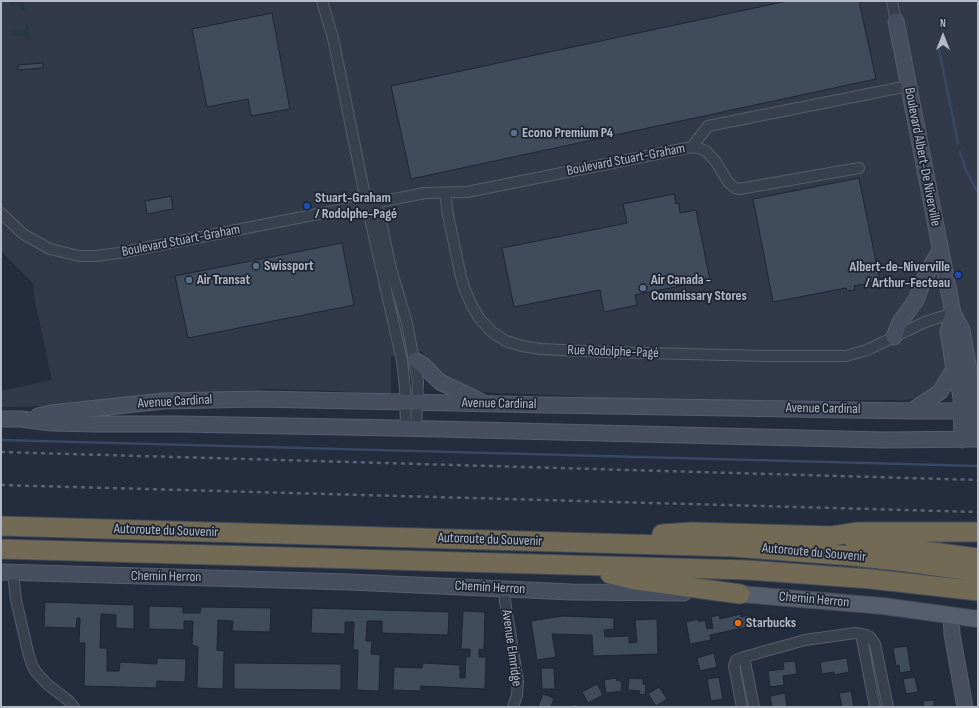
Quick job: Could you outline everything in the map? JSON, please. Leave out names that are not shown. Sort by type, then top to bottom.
[{"type":"highway","name":"Autoroute du Souvenir","points":[[1,526],[706,546],[783,550],[908,562],[978,572]]},
{"type":"highway","points":[[558,542],[692,532],[832,536],[857,532],[978,532]]},
{"type":"highway","points":[[832,536],[856,542],[978,558]]},
{"type":"highway","name":"Autoroute du Souvenir","points":[[1,549],[748,570],[871,578],[978,591]]},
{"type":"highway","points":[[572,565],[636,580],[740,594]]},
{"type":"main road","name":"Boulevard Albert-De Niverville","points":[[896,21],[953,312],[962,330],[974,376],[974,399],[971,410],[971,439]]},
{"type":"main road","points":[[894,337],[900,322],[916,300],[924,279],[940,250]]},
{"type":"main road","name":"Boulevard Albert-De Niverville","points":[[953,312],[948,332],[954,369],[959,386],[971,410]]},
{"type":"main road","points":[[415,360],[423,365],[440,382],[484,404]]},
{"type":"main road","points":[[911,411],[940,392],[954,369]]},
{"type":"main road","name":"Avenue Cardinal","points":[[21,419],[51,413],[179,400],[282,399],[911,411],[971,410]]},
{"type":"main road","points":[[179,400],[179,424]]},
{"type":"main road","name":"Avenue Cardinal","points":[[1,418],[51,423],[89,424],[411,428],[865,440],[971,439]]},
{"type":"main road","name":"Chemin Herron","points":[[7,572],[342,581],[572,592],[740,594],[860,604],[978,619]]},
{"type":"main road","points":[[952,615],[952,634],[965,707]]},
{"type":"street","points":[[322,1],[333,38],[362,186],[366,196],[379,212],[391,269],[405,313],[419,387],[411,402]]},
{"type":"street","name":"Boulevard Albert-De Niverville","points":[[892,1],[896,21]]},
{"type":"street","points":[[692,148],[708,126],[908,86]]},
{"type":"street","name":"Boulevard Stuart-Graham","points":[[445,193],[467,192],[692,148],[698,148],[706,151],[716,162],[728,182],[735,188],[739,189],[859,168]]},
{"type":"street","points":[[371,203],[425,193],[445,193]]},
{"type":"street","name":"Rue Rodolphe-Pagé","points":[[445,193],[448,215],[460,271],[468,298],[476,313],[485,325],[499,337],[513,344],[531,348],[562,350],[733,355],[839,356],[861,352],[925,322],[953,312]]},
{"type":"street","points":[[371,203],[370,214],[400,346],[404,378],[411,402],[411,428]]},
{"type":"street","name":"Boulevard Stuart-Graham","points":[[1,213],[22,234],[50,249],[79,256],[96,256],[136,250],[371,203]]},
{"type":"street","points":[[7,572],[16,600],[32,665],[47,684],[69,701],[74,707]]},
{"type":"street","name":"Avenue Elmridge","points":[[504,588],[504,601],[518,682],[517,695],[513,707]]},
{"type":"street","points":[[742,707],[734,666],[736,660],[744,656],[805,640],[846,633],[861,634],[870,637],[875,644],[888,707]]},
{"type":"street","points":[[861,634],[875,707]]},
{"type":"street","points":[[744,656],[754,707]]},
{"type":"shaded area","points":[[1,1],[978,1],[978,367],[975,360],[946,366],[942,383],[916,399],[834,400],[774,404],[623,401],[560,395],[483,392],[469,389],[443,377],[427,360],[422,351],[391,356],[391,395],[336,391],[266,389],[220,393],[161,393],[67,406],[1,407],[1,391],[52,380],[35,301],[33,283],[1,251]]},
{"type":"green space","points":[[23,1],[25,11],[21,11],[21,5],[10,6],[10,2]]},
{"type":"green space","points":[[26,24],[28,24],[31,40],[27,41],[26,35],[13,36],[13,31],[26,30]]},
{"type":"building","name":"Econo Premium P4","points":[[787,1],[859,1],[876,79],[411,179],[391,86]]},
{"type":"building","points":[[272,13],[290,109],[251,116],[248,99],[207,107],[192,29]]},
{"type":"building","points":[[43,63],[43,68],[18,70],[18,65]]},
{"type":"building","points":[[859,178],[880,281],[854,286],[855,290],[847,291],[846,288],[773,302],[753,199]]},
{"type":"building","points":[[674,194],[676,204],[679,203],[680,213],[696,210],[710,280],[635,295],[637,305],[604,312],[600,290],[514,307],[502,248],[627,223],[623,204]]},
{"type":"building","points":[[171,196],[173,209],[147,214],[145,201]]},
{"type":"building","points":[[342,243],[354,305],[188,338],[175,276]]},
{"type":"building","points":[[45,602],[134,605],[134,629],[116,628],[116,615],[101,614],[100,648],[107,648],[107,671],[119,671],[120,662],[157,664],[157,658],[186,659],[185,682],[157,681],[156,688],[84,686],[85,643],[79,643],[80,618],[77,618],[76,628],[44,627]]},
{"type":"building","points":[[149,606],[183,607],[183,613],[200,613],[201,607],[271,608],[270,632],[232,631],[233,621],[218,620],[217,650],[224,651],[223,689],[197,688],[198,647],[192,645],[193,621],[184,621],[184,630],[149,629]]},
{"type":"building","points":[[312,608],[449,612],[448,635],[382,633],[382,621],[367,621],[366,641],[372,641],[371,654],[380,655],[379,691],[357,690],[358,650],[353,650],[354,622],[345,622],[345,634],[311,633]]},
{"type":"building","points":[[463,611],[485,612],[484,650],[479,649],[479,657],[486,657],[485,689],[421,686],[420,691],[393,690],[394,667],[422,668],[423,663],[460,665],[460,678],[465,678],[466,657],[470,657],[470,649],[461,649]]},
{"type":"building","points":[[741,614],[741,617],[750,615],[752,626],[710,635],[711,640],[690,644],[686,622],[698,619],[699,622],[705,620],[707,629],[713,628],[711,617],[719,615],[720,619]]},
{"type":"building","points":[[562,616],[614,618],[614,629],[604,630],[605,637],[629,636],[629,643],[637,642],[635,620],[657,619],[658,654],[593,656],[592,635],[552,634],[556,657],[537,660],[531,621]]},
{"type":"building","points":[[907,646],[911,671],[900,673],[899,665],[896,666],[893,648]]},
{"type":"building","points":[[714,653],[717,667],[700,671],[697,658]]},
{"type":"building","points":[[847,658],[849,672],[834,675],[834,672],[822,674],[820,662]]},
{"type":"building","points":[[795,661],[797,674],[783,676],[784,685],[770,687],[768,671],[784,669],[783,662]]},
{"type":"building","points":[[234,663],[341,664],[341,690],[234,689]]},
{"type":"building","points":[[541,668],[554,668],[555,689],[542,689]]},
{"type":"building","points":[[719,677],[723,699],[711,701],[707,679]]},
{"type":"building","points":[[915,677],[918,692],[906,694],[903,679]]},
{"type":"building","points":[[616,678],[617,681],[621,680],[622,691],[606,693],[604,680]]},
{"type":"building","points":[[629,678],[643,679],[643,684],[646,684],[645,695],[639,694],[640,691],[628,690]]},
{"type":"building","points":[[597,684],[603,695],[588,703],[582,692]]},
{"type":"building","points":[[659,687],[667,699],[656,706],[648,694]]},
{"type":"building","points":[[851,691],[854,707],[842,707],[839,693]]},
{"type":"building","points":[[785,693],[787,707],[772,707],[770,696]]},
{"type":"building","points":[[543,694],[554,698],[551,707],[538,707]]},
{"type":"building","points":[[934,700],[934,706],[924,707],[923,701]]},
{"type":"building","points":[[573,704],[584,707],[572,707]]},
{"type":"waterway","points":[[938,45],[958,143]]},
{"type":"waterway","points":[[960,152],[966,170],[978,193]]},
{"type":"waterway","points":[[1,440],[978,466]]},
{"type":"railway","points":[[1,452],[978,480]]},
{"type":"railway","points":[[1,485],[978,512]]},
{"type":"place","name":"Econo Premium P4","points":[[514,133]]},
{"type":"place","name":"Stuart-Graham / Rodolphe-Pagé","points":[[307,206]]},
{"type":"place","name":"Swissport","points":[[256,266]]},
{"type":"place","name":"Albert-de-Niverville / Arthur-Fecteau","points":[[958,275]]},
{"type":"place","name":"Air Transat","points":[[189,280]]},
{"type":"place","name":"Air Canada - Commissary Stores","points":[[643,288]]},
{"type":"place","name":"Starbucks","points":[[738,623]]}]
